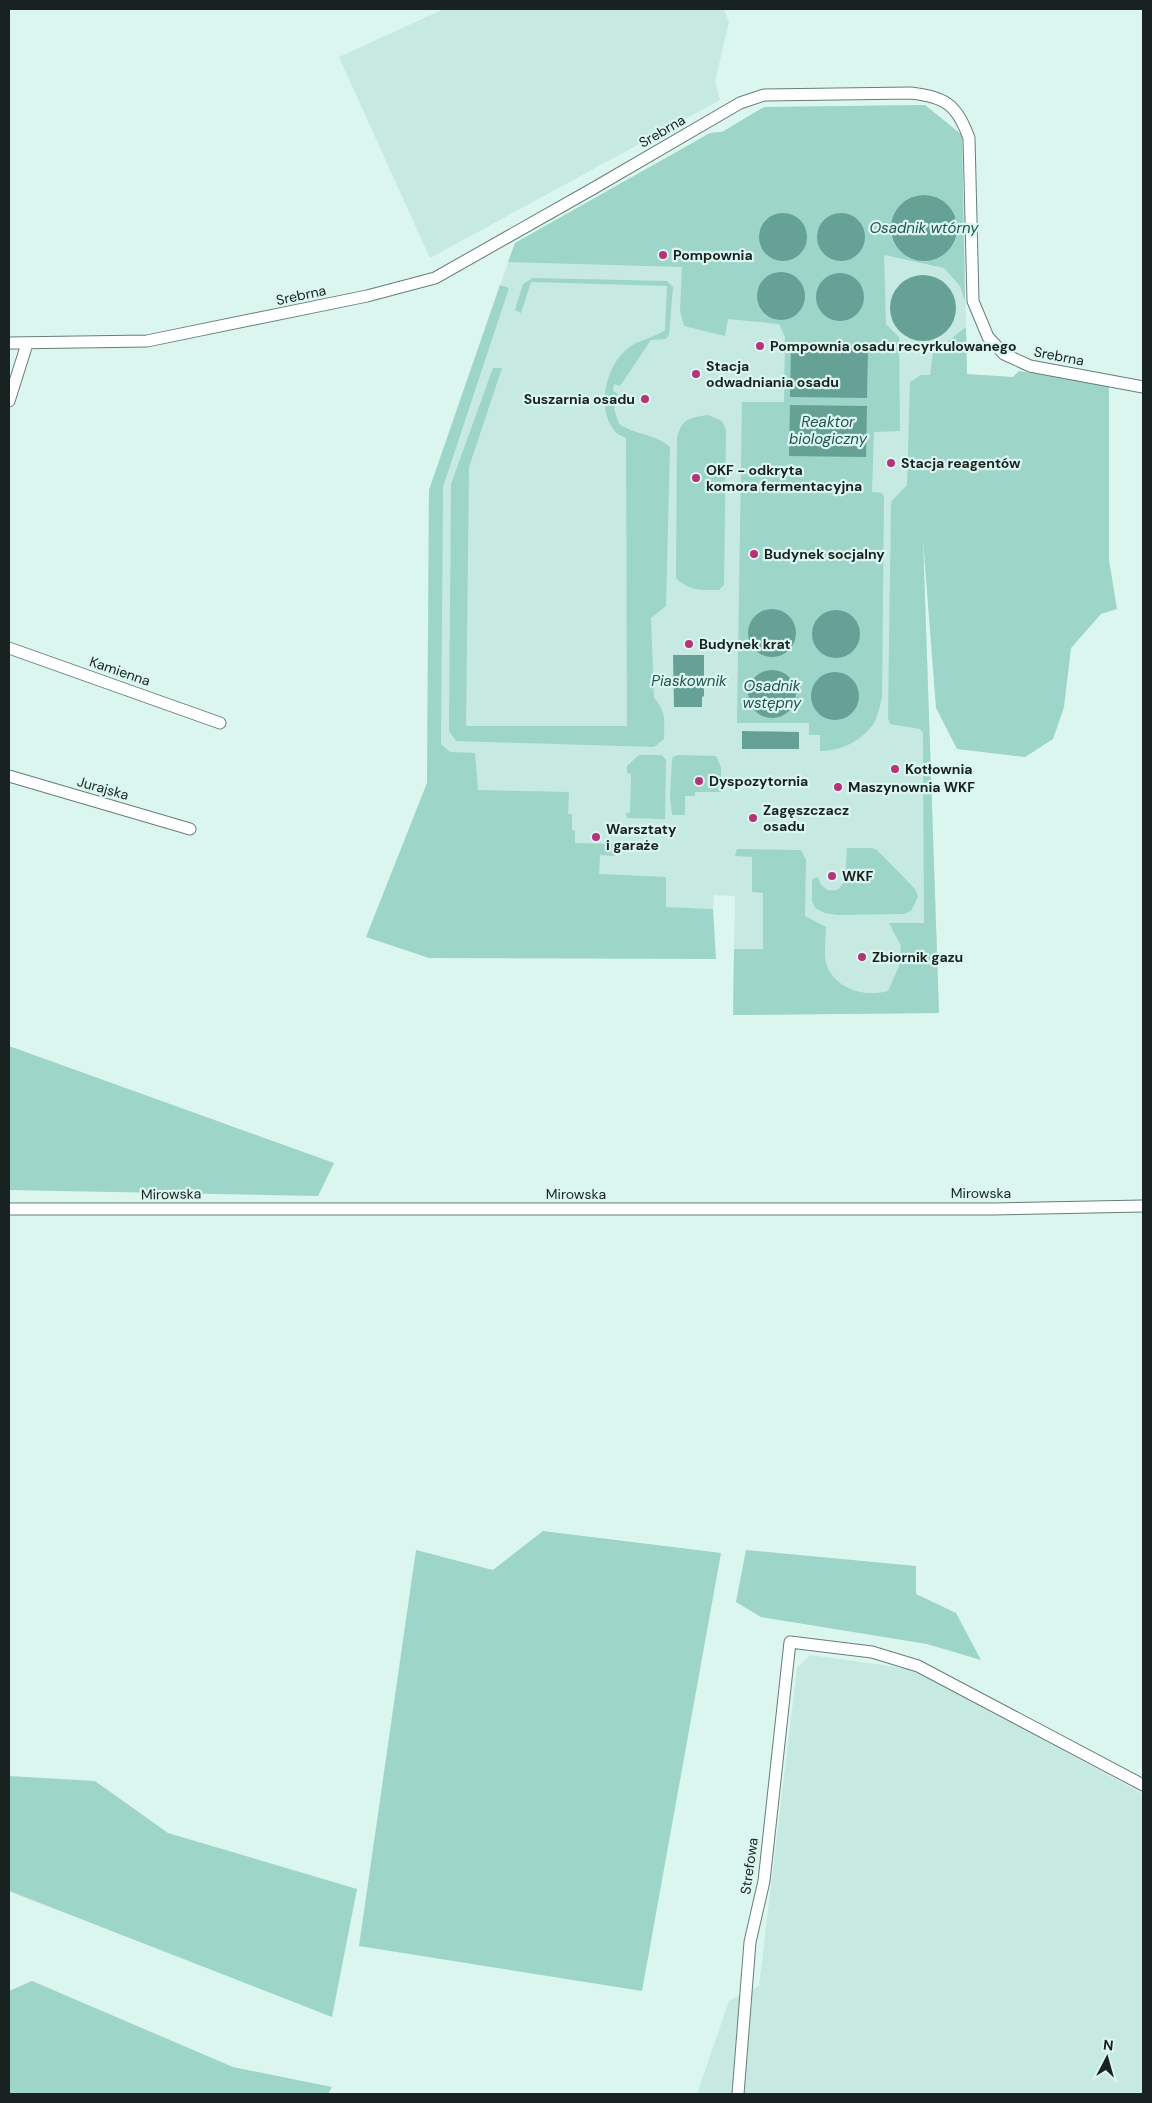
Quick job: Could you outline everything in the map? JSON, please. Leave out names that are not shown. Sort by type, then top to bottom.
[{"type":"street","name":"Srebrna","points":[[9,343],[147,341],[367,296],[435,278],[740,103],[764,95],[911,93],[930,95],[953,106],[963,122],[969,138],[973,301],[988,337],[1004,354],[1030,366],[1143,387]]},
{"type":"street","points":[[9,401],[27,344]]},
{"type":"street","name":"Kamienna","points":[[9,648],[220,723]]},
{"type":"street","name":"Jurajska","points":[[9,776],[190,829]]},
{"type":"street","name":"Mirowska","points":[[9,1209],[993,1208],[1143,1206]]},
{"type":"street","name":"Strefowa","points":[[738,2094],[750,1942],[764,1881],[790,1642],[872,1652],[918,1666],[1143,1785]]},
{"type":"shaded area","points":[[444,9],[724,9],[729,22],[715,81],[720,100],[430,258],[339,57]]},
{"type":"shaded area","points":[[925,105],[962,135],[967,374],[921,478],[939,1013],[733,1015],[735,896],[714,895],[713,909],[666,907],[666,880],[396,864],[427,783],[429,490],[515,243],[710,133],[722,132],[764,107]]},
{"type":"shaded area","points":[[925,105],[962,135],[965,301],[960,286],[944,268],[884,255],[886,324],[899,337],[900,431],[874,432],[872,492],[882,493],[884,497],[882,697],[874,723],[863,735],[843,747],[820,751],[820,735],[809,735],[809,723],[737,723],[742,402],[784,402],[785,337],[779,324],[728,319],[725,336],[684,326],[680,311],[682,267],[508,262],[515,243],[710,133],[722,132],[764,107]]},
{"type":"shaded area","points":[[533,278],[667,281],[673,287],[669,335],[666,339],[651,340],[620,386],[614,384],[613,391],[618,394],[614,409],[619,424],[625,428],[658,439],[670,447],[666,606],[651,618],[654,698],[661,708],[664,722],[664,739],[654,747],[456,741],[449,731],[451,484],[493,368],[502,368],[469,467],[466,726],[627,726],[626,438],[616,433],[609,421],[605,410],[606,388],[614,366],[627,349],[665,330],[667,286],[531,282],[521,313],[515,310],[523,284]]},
{"type":"shaded area","points":[[500,285],[509,288],[443,487],[441,744],[450,752],[475,753],[478,790],[569,792],[568,814],[572,814],[572,830],[575,831],[575,843],[617,844],[615,856],[600,855],[599,874],[666,877],[666,907],[713,909],[716,959],[429,958],[366,937],[427,783],[429,490]]},
{"type":"shaded area","points":[[966,327],[967,374],[1013,377],[1019,371],[1109,385],[1109,560],[1117,609],[1101,614],[1071,648],[1064,707],[1053,739],[1025,757],[957,749],[936,708],[923,540],[939,1013],[733,1015],[734,949],[763,949],[763,893],[752,892],[752,857],[735,856],[737,849],[801,850],[806,860],[805,916],[826,927],[825,952],[827,966],[838,981],[853,990],[870,993],[888,991],[899,966],[901,946],[889,923],[924,923],[923,733],[920,729],[890,724],[888,718],[891,502],[907,485],[910,382],[921,375],[930,375],[933,353]]},
{"type":"shaded area","points":[[708,415],[722,421],[726,430],[724,585],[719,590],[690,588],[676,578],[677,438],[681,426],[687,420]]},
{"type":"shaded area","points":[[639,755],[662,755],[666,760],[665,819],[627,818],[626,813],[630,813],[631,774],[627,773],[627,766]]},
{"type":"shaded area","points":[[678,755],[716,756],[721,767],[721,792],[695,792],[695,796],[685,796],[685,815],[672,815],[670,797],[672,760],[673,757]]},
{"type":"shaded area","points":[[847,848],[872,848],[877,850],[915,889],[918,897],[911,911],[904,914],[837,915],[825,913],[815,908],[812,901],[812,879],[818,877],[823,887],[828,890],[839,889],[845,880]]},
{"type":"shaded area","points":[[9,1046],[334,1163],[318,1196],[9,1190]]},
{"type":"shaded area","points":[[543,1531],[721,1553],[642,1991],[359,1946],[416,1550],[493,1570]]},
{"type":"shaded area","points":[[746,1550],[916,1566],[916,1594],[956,1613],[981,1660],[927,1644],[761,1617],[736,1602]]},
{"type":"shaded area","points":[[810,1655],[911,1669],[1143,1794],[1143,2094],[697,2094],[729,2001],[759,1986],[797,1668]]},
{"type":"shaded area","points":[[9,1776],[95,1781],[168,1833],[357,1889],[332,2017],[9,1891]]},
{"type":"shaded area","points":[[32,1981],[233,2067],[332,2087],[328,2094],[9,2094],[9,1991]]},
{"type":"water","name":"Osadnik wtórny","points":[[930,195],[948,204],[955,215],[957,228],[955,241],[948,252],[937,259],[918,261],[900,252],[893,241],[891,222],[900,204],[911,197]]},
{"type":"water","points":[[783,213],[792,215],[800,220],[805,228],[807,237],[805,246],[800,254],[792,259],[783,261],[774,259],[766,254],[761,246],[759,237],[761,228],[766,220],[774,215]]},
{"type":"water","name":"Osadnik wtórny","points":[[841,213],[850,215],[858,220],[863,228],[865,237],[863,246],[858,254],[850,259],[841,261],[832,259],[824,254],[819,246],[817,237],[819,228],[824,220],[832,215]]},
{"type":"water","points":[[781,272],[790,274],[798,279],[803,287],[805,296],[803,305],[798,313],[790,318],[781,320],[772,318],[764,313],[759,305],[757,296],[759,287],[764,279],[772,274]]},
{"type":"water","points":[[840,273],[849,275],[857,280],[862,288],[864,297],[862,306],[857,314],[849,319],[840,321],[831,319],[823,314],[818,306],[816,297],[818,288],[823,280],[831,275]]},
{"type":"water","name":"Osadnik wtórny","points":[[917,275],[929,275],[941,280],[951,290],[956,302],[954,321],[941,336],[929,341],[917,341],[905,336],[895,326],[890,314],[890,302],[895,290],[905,280]]},
{"type":"water","name":"Reaktor biologiczny","points":[[791,346],[868,347],[867,398],[790,397]]},
{"type":"water","name":"Reaktor biologiczny","points":[[790,405],[867,406],[866,457],[789,456]]},
{"type":"water","name":"Osadnik wstępny","points":[[772,609],[781,611],[789,616],[794,624],[796,633],[794,642],[789,650],[781,655],[772,657],[763,655],[755,650],[750,642],[748,633],[750,624],[755,616],[763,611]]},
{"type":"water","name":"Osadnik wstępny","points":[[836,610],[845,612],[853,617],[858,625],[860,634],[858,643],[853,651],[845,656],[836,658],[827,656],[819,651],[814,643],[812,634],[814,625],[819,617],[827,612]]},
{"type":"water","name":"Piaskownik","points":[[673,655],[704,655],[704,696],[702,697],[702,707],[674,707]]},
{"type":"water","name":"Osadnik wstępny","points":[[772,670],[781,672],[789,677],[794,685],[796,694],[794,703],[789,711],[781,716],[772,718],[763,716],[755,711],[750,703],[748,694],[750,685],[755,677],[763,672]]},
{"type":"water","name":"Osadnik wstępny","points":[[835,672],[844,674],[852,679],[857,687],[859,696],[857,705],[852,713],[844,718],[835,720],[826,718],[818,713],[813,705],[811,696],[813,687],[818,679],[826,674]]},
{"type":"water","points":[[742,731],[799,732],[799,749],[742,749]]},
{"type":"place","name":"Pompownia","points":[[663,255]]},
{"type":"place","name":"Pompownia osadu recyrkulowanego","points":[[760,346]]},
{"type":"place","name":"Stacja odwadniania osadu","points":[[696,374]]},
{"type":"place","name":"Suszarnia osadu","points":[[645,399]]},
{"type":"place","name":"Stacja reagentów","points":[[891,463]]},
{"type":"place","name":"OKF - odkryta komora fermentacyjna","points":[[696,478]]},
{"type":"place","name":"Budynek socjalny","points":[[754,554]]},
{"type":"place","name":"Budynek krat","points":[[689,644]]},
{"type":"place","name":"Kotłownia","points":[[895,769]]},
{"type":"place","name":"Dyspozytornia","points":[[699,781]]},
{"type":"place","name":"Maszynownia WKF","points":[[838,787]]},
{"type":"place","name":"Zagęszczacz osadu","points":[[753,818]]},
{"type":"place","name":"Warsztaty i garaże","points":[[596,837]]},
{"type":"place","name":"WKF","points":[[832,876]]},
{"type":"place","name":"Zbiornik gazu","points":[[862,957]]}]
